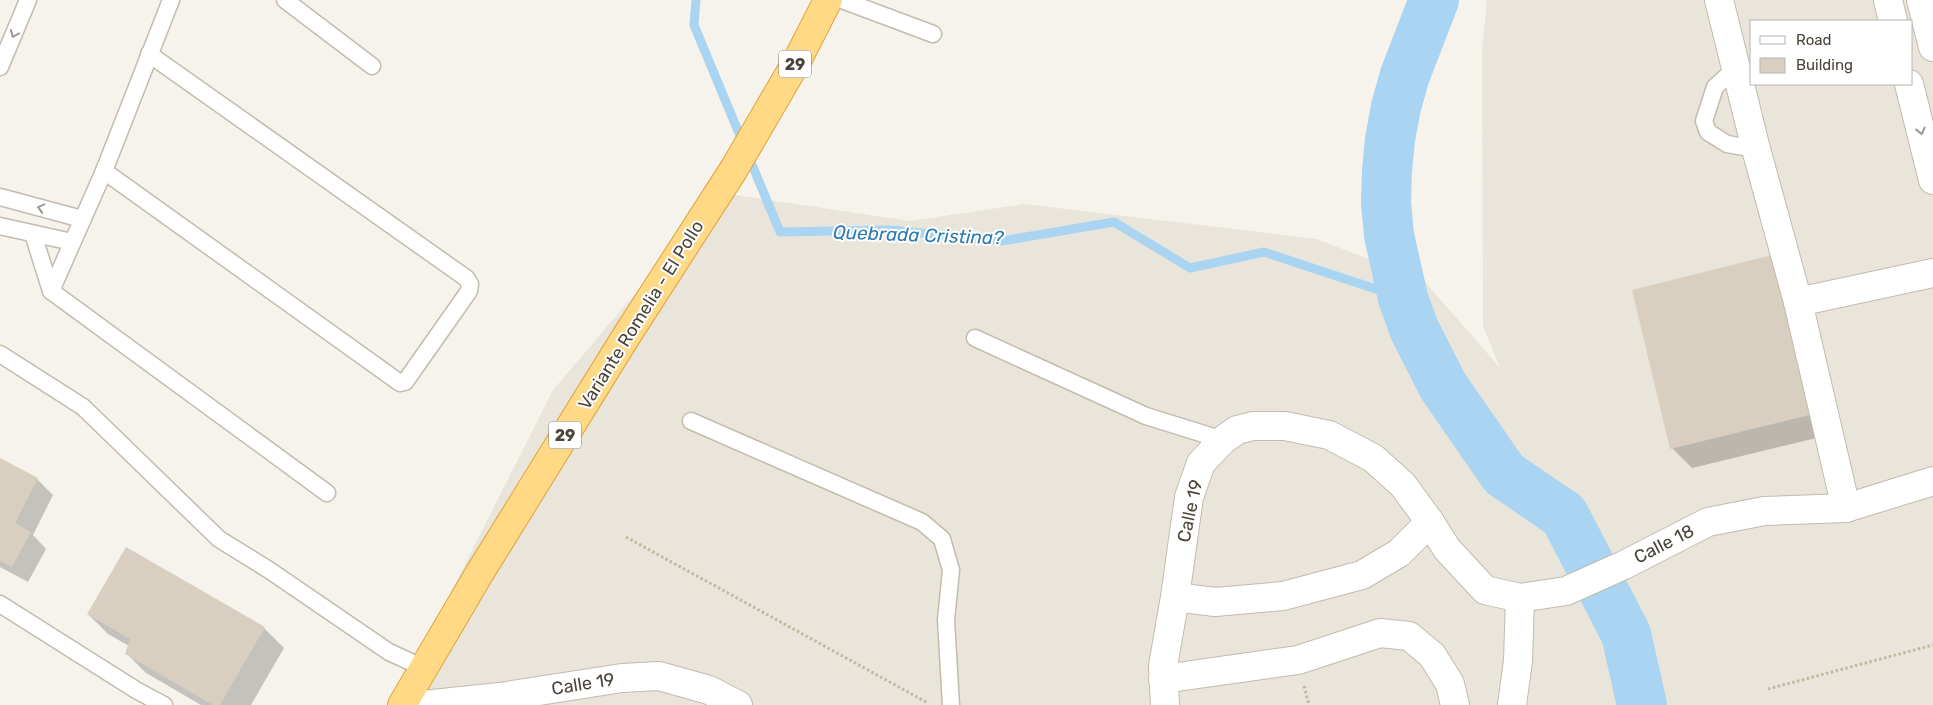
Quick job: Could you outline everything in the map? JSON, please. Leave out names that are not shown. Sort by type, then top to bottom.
[{"type":"highway","name":"Variante Romelia - El Pollo","points":[[402,705],[479,574],[760,126],[797,61],[828,0]]},
{"type":"street","points":[[1719,0],[1756,149],[1798,302],[1846,508]]},
{"type":"street","points":[[1888,0],[1893,20]]},
{"type":"street","points":[[1921,0],[1933,47]]},
{"type":"street","points":[[1909,85],[1933,180]]},
{"type":"street","points":[[1798,302],[1933,273]]},
{"type":"street","name":"Calle 19","points":[[1164,692],[1163,666],[1189,497],[1201,464],[1223,440],[1237,430],[1254,426],[1285,426],[1329,435],[1373,458],[1403,484],[1430,522]]},
{"type":"street","name":"Calle 18","points":[[1430,522],[1447,549],[1485,590],[1520,598],[1566,591],[1624,565],[1708,522],[1764,511],[1846,508],[1933,481]]},
{"type":"street","points":[[1175,597],[1215,602],[1283,596],[1362,575],[1399,553],[1430,522]]},
{"type":"street","points":[[1512,705],[1518,661],[1520,598]]},
{"type":"street","points":[[1164,692],[1298,660],[1380,633],[1408,636],[1432,655],[1450,684],[1455,705]]},
{"type":"street","name":"Calle 19","points":[[423,705],[500,701],[622,678],[659,676],[709,690],[738,705]]},
{"type":"lane","points":[[0,67],[28,0]]},
{"type":"lane","points":[[51,291],[104,171],[171,0]]},
{"type":"lane","points":[[285,0],[372,66]]},
{"type":"lane","points":[[842,0],[933,34]]},
{"type":"lane","points":[[104,171],[400,383],[405,382],[469,291],[470,284],[466,278],[149,54]]},
{"type":"lane","points":[[1736,68],[1715,88],[1704,121],[1708,132],[1727,144],[1756,149]]},
{"type":"lane","points":[[0,197],[82,219]]},
{"type":"lane","points":[[0,226],[72,242]]},
{"type":"lane","points":[[34,234],[51,291],[327,493]]},
{"type":"lane","points":[[975,338],[1146,416],[1223,440]]},
{"type":"lane","points":[[0,354],[83,407],[219,540],[269,570],[390,652],[424,668]]},
{"type":"lane","points":[[692,421],[922,522],[942,539],[951,570],[946,620],[951,705]]},
{"type":"lane","points":[[0,604],[136,690],[164,705]]},
{"type":"lane","points":[[136,690],[151,705]]},
{"type":"path","points":[[626,537],[931,705]]},
{"type":"path","points":[[1768,689],[1933,645]]},
{"type":"shaded area","points":[[1487,0],[1933,0],[1933,705],[394,705],[553,390],[721,193],[910,221],[1024,204],[1317,239],[1424,281],[1501,369],[1483,327],[1482,50]]},
{"type":"building","points":[[1772,255],[1810,415],[1670,449],[1632,290]]},
{"type":"building","points":[[0,458],[38,478],[15,523],[31,532],[12,567],[0,561]]},
{"type":"building","points":[[126,547],[265,627],[220,705],[213,705],[125,654],[130,639],[87,614]]},
{"type":"waterway","name":"Quebrada Cristina?","points":[[696,0],[694,25],[743,143]]},
{"type":"waterway","points":[[1434,0],[1405,75],[1390,139],[1386,203],[1389,235],[1403,298],[1414,329],[1443,386],[1504,474],[1564,515],[1626,634],[1642,705]]},
{"type":"waterway","name":"Quebrada Cristina?","points":[[748,155],[780,232],[890,230],[1002,241],[1114,222],[1190,268],[1264,252],[1403,298]]}]
